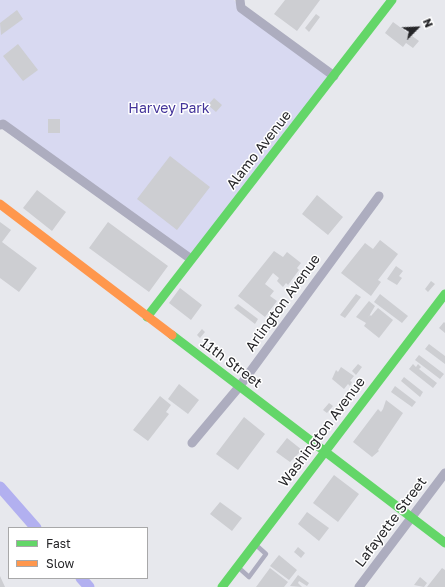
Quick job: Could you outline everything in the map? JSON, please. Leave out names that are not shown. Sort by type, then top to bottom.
[{"type":"street","points":[[240,0],[241,8],[334,76]]},
{"type":"street","name":"Alamo Avenue","points":[[147,317],[392,0]]},
{"type":"street","points":[[2,124],[191,259]]},
{"type":"street","name":"Arlington Avenue","points":[[192,443],[239,387],[379,196]]},
{"type":"street","name":"11th Street","points":[[0,204],[445,543]]},
{"type":"street","name":"Washington Avenue","points":[[222,587],[445,294]]},
{"type":"street","name":"Lafayette Street","points":[[359,587],[445,473]]},
{"type":"lane","points":[[237,567],[250,577],[266,554],[255,544]]},
{"type":"green space","name":"Harvey Park","points":[[0,0],[234,0],[241,8],[334,76],[191,259],[0,125]]},
{"type":"building","points":[[285,0],[320,0],[297,31],[274,14]]},
{"type":"building","points":[[17,10],[23,19],[1,35],[0,23]]},
{"type":"building","points":[[316,14],[320,17],[309,32],[305,28]]},
{"type":"building","points":[[393,22],[419,41],[413,48],[406,43],[403,47],[385,33]]},
{"type":"building","points":[[18,44],[38,70],[23,81],[3,56]]},
{"type":"building","points":[[214,98],[222,105],[216,112],[208,105]]},
{"type":"building","points":[[48,119],[60,119],[60,133],[48,133]]},
{"type":"building","points":[[170,156],[210,187],[177,230],[137,199]]},
{"type":"building","points":[[37,190],[66,212],[52,231],[23,208]]},
{"type":"building","points":[[317,195],[343,217],[328,235],[302,214]]},
{"type":"building","points":[[0,222],[11,230],[2,242],[37,268],[19,292],[0,278]]},
{"type":"building","points":[[108,222],[168,266],[149,292],[89,248]]},
{"type":"building","points":[[380,240],[398,254],[378,280],[381,282],[371,296],[341,273],[365,243],[373,249]]},
{"type":"building","points":[[274,251],[283,257],[287,252],[301,263],[297,268],[299,270],[288,285],[286,283],[283,287],[277,281],[279,278],[273,273],[265,284],[274,291],[270,296],[277,301],[265,317],[238,296]]},
{"type":"building","points":[[396,266],[403,271],[399,276],[402,278],[397,285],[387,279]]},
{"type":"building","points":[[431,281],[435,284],[428,292],[425,289]]},
{"type":"building","points":[[180,288],[202,305],[191,320],[169,303]]},
{"type":"building","points":[[356,294],[361,297],[345,318],[340,315]]},
{"type":"building","points":[[380,294],[408,316],[402,323],[374,302]]},
{"type":"building","points":[[369,301],[375,306],[368,318],[378,308],[393,320],[379,338],[364,326],[366,323],[356,317]]},
{"type":"building","points":[[238,304],[258,319],[255,324],[234,308]]},
{"type":"building","points":[[444,322],[445,323],[445,333],[439,328]]},
{"type":"building","points":[[202,329],[205,332],[200,338],[197,335]]},
{"type":"building","points":[[429,344],[445,356],[445,364],[425,349]]},
{"type":"building","points":[[419,355],[444,374],[440,379],[415,360]]},
{"type":"building","points":[[358,364],[362,367],[356,375],[352,371]]},
{"type":"building","points":[[413,364],[416,367],[418,364],[421,367],[419,369],[437,383],[433,388],[409,369]]},
{"type":"building","points":[[341,367],[354,376],[350,381],[352,382],[350,386],[348,384],[344,389],[332,379],[336,370],[338,372]]},
{"type":"building","points":[[404,377],[423,392],[420,397],[401,381]]},
{"type":"building","points":[[179,384],[199,400],[188,414],[168,399]]},
{"type":"building","points":[[395,386],[416,402],[412,407],[391,392]]},
{"type":"building","points":[[160,396],[171,405],[166,412],[169,414],[148,441],[133,430]]},
{"type":"building","points":[[386,400],[403,413],[378,450],[379,451],[372,457],[353,442],[378,409],[381,412]]},
{"type":"building","points":[[329,403],[333,406],[327,413],[323,410]]},
{"type":"building","points":[[244,417],[265,434],[238,470],[216,454]]},
{"type":"building","points":[[287,438],[302,450],[290,462],[276,452]]},
{"type":"building","points":[[334,475],[359,494],[338,522],[313,503]]},
{"type":"building","points":[[220,502],[242,518],[232,531],[210,514]]},
{"type":"building","points":[[307,512],[329,528],[319,541],[298,524]]},
{"type":"building","points":[[298,547],[305,553],[301,558],[294,552]]},
{"type":"building","points":[[279,555],[297,570],[289,580],[270,566]]},
{"type":"building","points":[[270,568],[288,582],[284,587],[256,587]]},
{"type":"building","points":[[442,568],[445,570],[445,587],[427,587]]},
{"type":"building","points":[[298,575],[309,583],[307,586],[299,581],[298,583],[302,587],[290,586]]},
{"type":"building","points":[[0,576],[5,587],[0,587]]},
{"type":"building","points":[[420,577],[427,583],[424,587],[414,585]]},
{"type":"waterway","points":[[0,487],[35,527]]},
{"type":"waterway","points":[[82,579],[89,587]]},
{"type":"traffic: fast","points":[[147,317],[392,0]]},
{"type":"traffic: fast","points":[[222,587],[445,294]]},
{"type":"traffic: fast","points":[[172,335],[445,543]]},
{"type":"traffic: slow","points":[[0,204],[172,335]]}]
